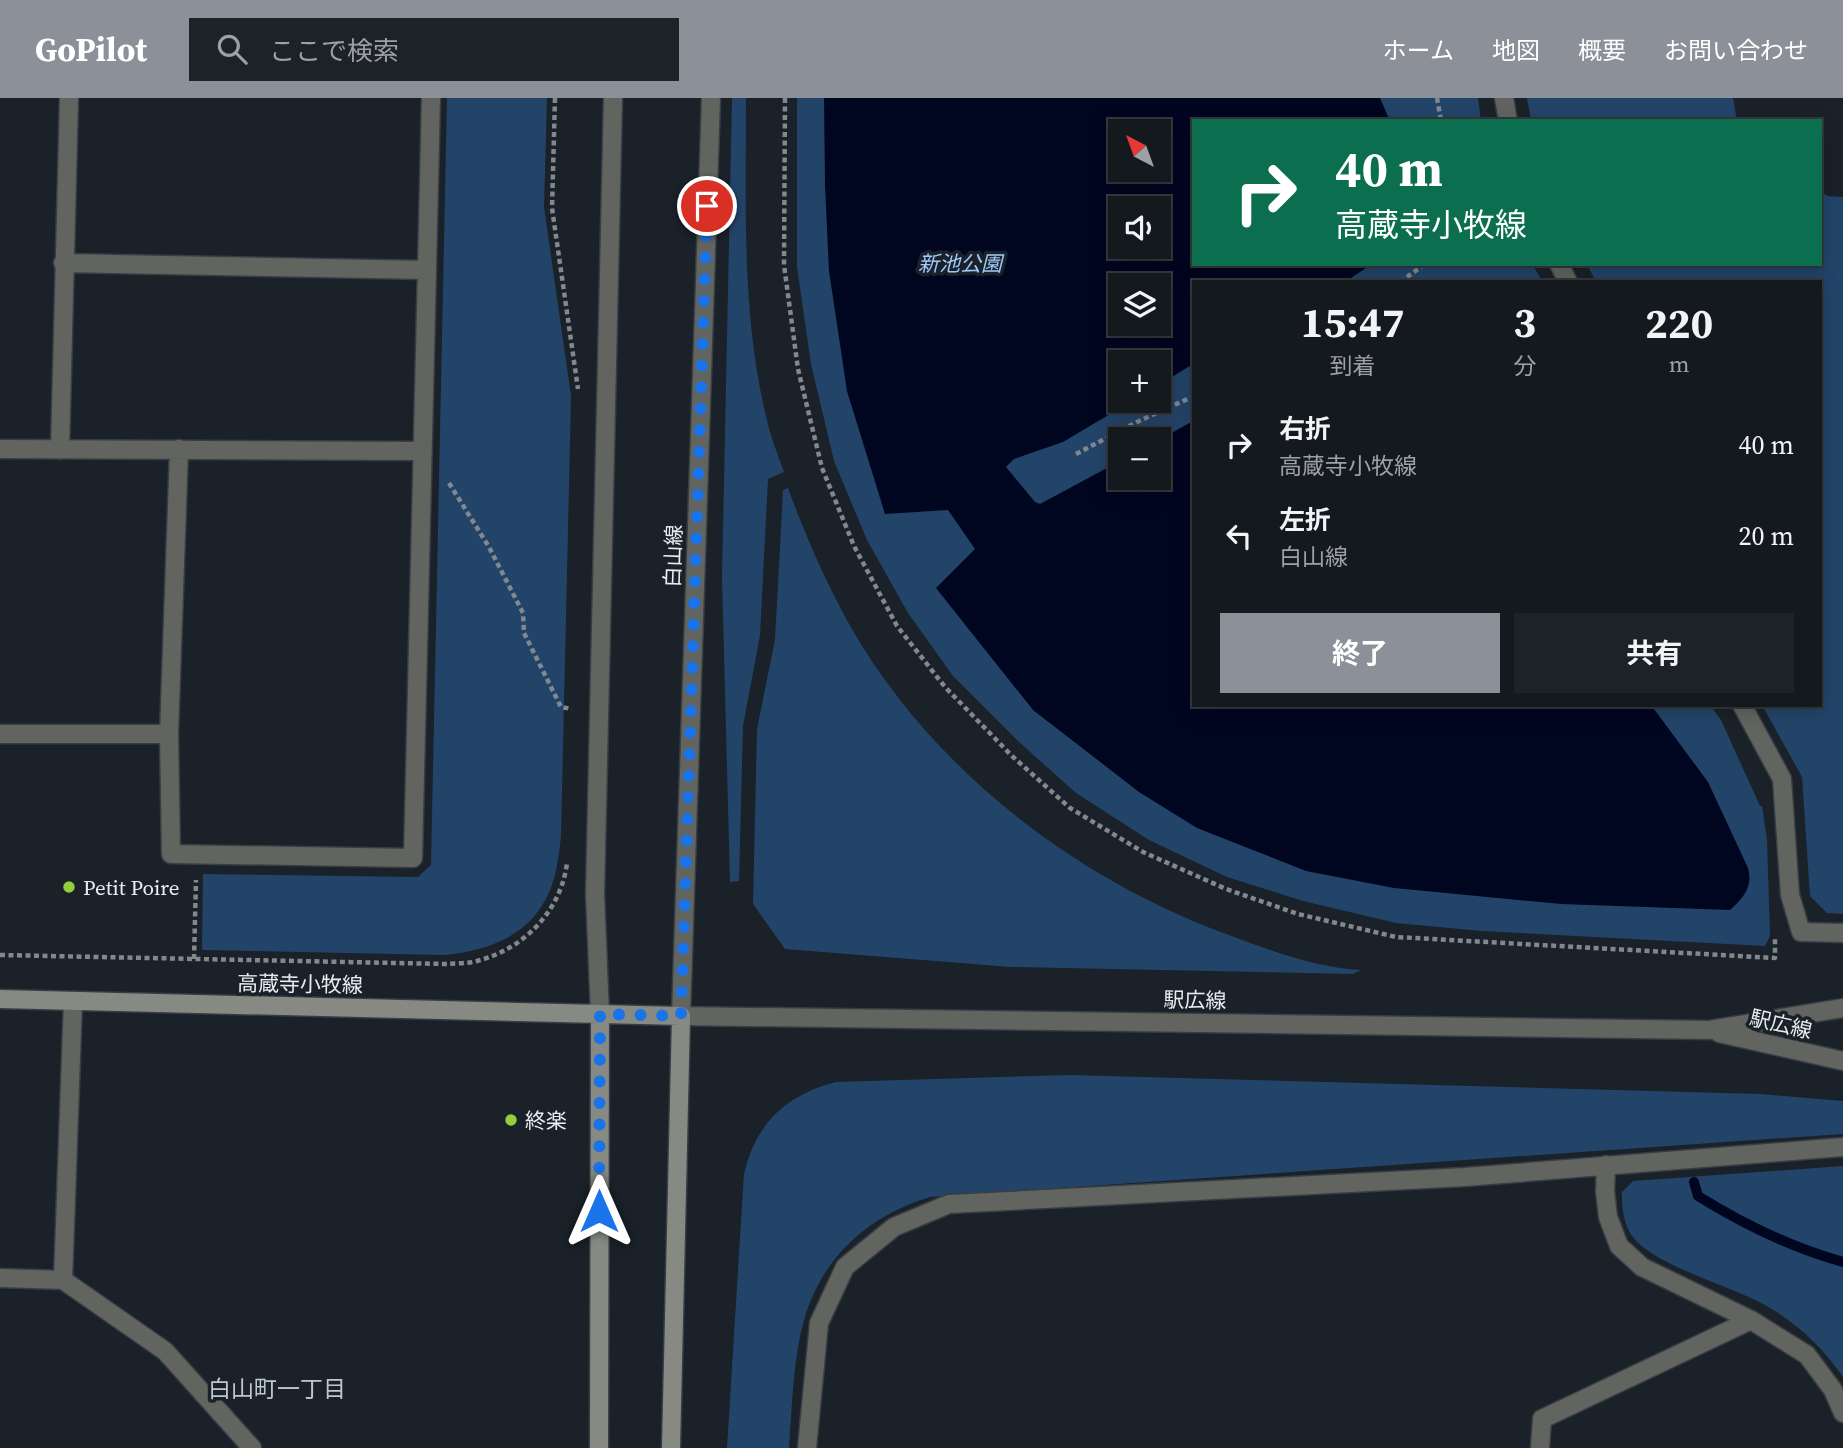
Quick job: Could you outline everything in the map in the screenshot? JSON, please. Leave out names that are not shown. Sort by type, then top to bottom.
[{"type":"main road","name":"高蔵寺小牧線","points":[[0,999],[681,1016]]},
{"type":"main road","points":[[598,1448],[600,1014]]},
{"type":"main road","points":[[671,1448],[681,1016]]},
{"type":"street","points":[[60,450],[69,98]]},
{"type":"street","points":[[178,449],[169,734],[171,854],[413,858],[431,98]]},
{"type":"street","points":[[600,1014],[595,880],[613,98]]},
{"type":"street","name":"白山線","points":[[681,1016],[711,98]]},
{"type":"street","points":[[1504,98],[1508,119]]},
{"type":"street","points":[[63,263],[427,270]]},
{"type":"street","points":[[0,449],[421,451]]},
{"type":"street","points":[[1743,707],[1782,779],[1790,895],[1801,932],[1843,933]]},
{"type":"street","points":[[0,734],[169,734]]},
{"type":"street","points":[[63,1280],[73,1001]]},
{"type":"street","name":"駅広線","points":[[681,1016],[1709,1030],[1843,1008]]},
{"type":"street","name":"駅広線","points":[[1709,1030],[1843,1061]]},
{"type":"street","points":[[807,1448],[819,1323],[845,1267],[894,1227],[949,1204],[1451,1178],[1843,1147]]},
{"type":"street","points":[[1606,1165],[1608,1217],[1619,1246],[1642,1267],[1751,1320],[1807,1355],[1833,1390],[1843,1413]]},
{"type":"street","points":[[0,1278],[63,1280],[165,1351],[252,1448]]},
{"type":"street","points":[[1540,1448],[1542,1419],[1751,1320]]},
{"type":"path","points":[[555,98],[552,208],[579,394]]},
{"type":"path","points":[[785,98],[784,265],[798,369],[822,468],[854,546],[897,626],[945,687],[1012,756],[1070,808],[1143,852],[1226,889],[1298,914],[1396,937],[1775,958]]},
{"type":"path","points":[[1437,98],[1441,119]]},
{"type":"path","points":[[1403,280],[1422,266]]},
{"type":"path","points":[[1076,454],[1192,397]]},
{"type":"path","points":[[421,451],[445,476],[489,547],[523,613],[524,634],[561,707],[572,709]]},
{"type":"path","points":[[572,722],[573,695]]},
{"type":"path","points":[[0,955],[445,964],[477,961],[509,948],[534,930],[556,903],[565,878],[568,852]]},
{"type":"path","points":[[194,959],[196,855]]},
{"type":"green space","points":[[447,98],[547,98],[544,207],[571,396],[561,836],[554,877],[542,906],[520,929],[493,945],[461,953],[444,955],[202,950],[203,874],[418,877],[431,865]]},
{"type":"green space","points":[[732,98],[746,98],[747,260],[753,341],[767,420],[784,472],[768,479],[760,635],[743,726],[739,881],[730,882],[722,578]]},
{"type":"green space","name":"新池公園","points":[[797,98],[1478,98],[1481,119],[1192,119],[1192,266],[1533,266],[1542,280],[1192,280],[1192,707],[1711,707],[1721,720],[1762,806],[1767,840],[1770,936],[1765,946],[1482,931],[1396,923],[1303,901],[1227,877],[1149,840],[1076,793],[1018,741],[953,676],[908,613],[867,540],[834,461],[811,364],[797,267]]},
{"type":"green space","points":[[1527,98],[1733,98],[1737,119],[1531,119]]},
{"type":"green space","points":[[1822,193],[1843,197],[1843,914],[1827,913],[1810,896],[1802,777],[1763,707],[1822,707],[1822,280],[1595,280],[1588,266],[1822,266]]},
{"type":"green space","points":[[788,488],[832,591],[849,624],[882,675],[919,723],[961,768],[1007,809],[1056,846],[1162,907],[1288,956],[1361,970],[1353,974],[1011,967],[785,949],[753,904],[757,729],[775,640],[783,490]]},
{"type":"green space","points":[[1070,1075],[1760,1094],[1843,1101],[1843,1134],[930,1197],[907,1205],[867,1228],[849,1243],[821,1279],[800,1338],[793,1386],[789,1448],[727,1448],[744,1174],[756,1140],[776,1114],[802,1095],[836,1082]]},
{"type":"green space","points":[[1843,1166],[1843,1377],[1819,1347],[1791,1322],[1755,1300],[1655,1256],[1630,1233],[1624,1218],[1622,1192],[1633,1181]]},
{"type":"shaded area","name":"新池公園","points":[[824,98],[1380,98],[1389,119],[1192,119],[1192,266],[1369,266],[1348,280],[1192,280],[1192,365],[1171,378],[1171,350],[1108,350],[1108,413],[1112,413],[1063,442],[1014,459],[1006,467],[1035,502],[1040,504],[1108,467],[1108,490],[1171,490],[1171,433],[1192,422],[1192,707],[1652,707],[1708,782],[1748,868],[1749,881],[1743,896],[1730,910],[1561,904],[1394,888],[1306,871],[1197,828],[1139,792],[1033,710],[936,588],[975,549],[948,510],[885,514],[847,391],[829,271]]},
{"type":"waterway","points":[[1694,1182],[1698,1196],[1733,1216],[1787,1242],[1843,1262]]},
{"type":"place","name":"Petit Poire","points":[[69,887]]},
{"type":"place","name":"終楽","points":[[511,1120]]},
{"type":"district","name":"白山町一丁目","points":[[277,1389]]},
{"type":"route","points":[[599,1211],[600,1014],[681,1016],[707,206]]}]
